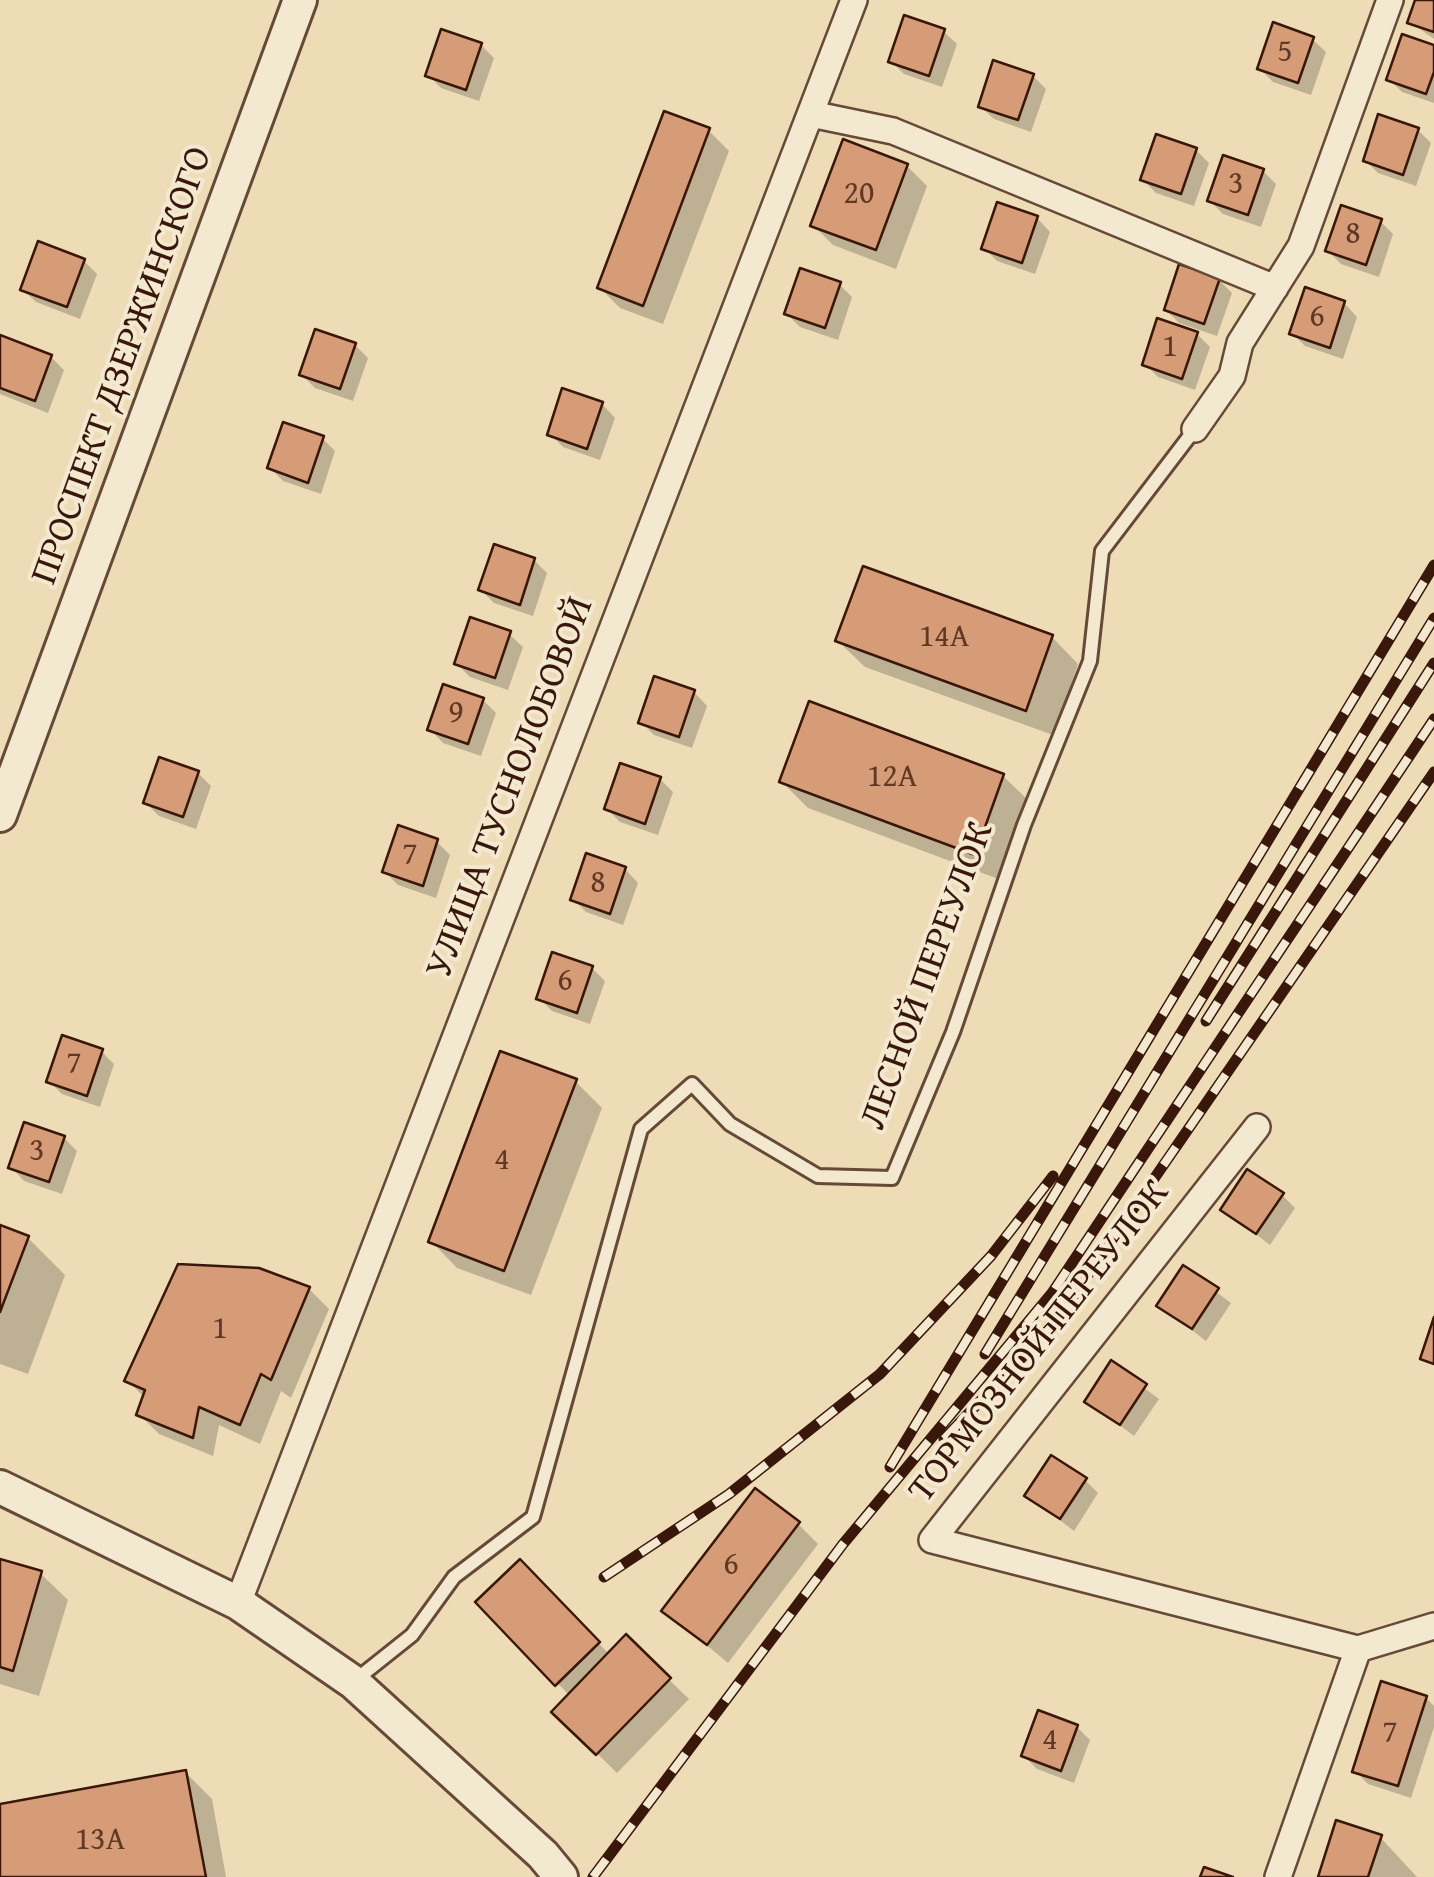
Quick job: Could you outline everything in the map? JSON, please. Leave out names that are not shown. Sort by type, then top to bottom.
[{"type":"street","name":"ПРОСПЕКТ ДЗЕРЖИНСКОГО","points":[[0,815],[300,0]]},
{"type":"street","name":"УЛИЦА ТУСНОЛОБОВОЙ","points":[[238,1603],[854,0]]},
{"type":"street","name":"ЛЕСНОЙ ПЕРЕУЛОК","points":[[1195,429],[1232,376],[1240,342],[1301,246],[1390,0]]},
{"type":"street","points":[[811,114],[893,131],[1275,288]]},
{"type":"street","name":"ТОРМОЗНОЙ ПЕРЕУЛОК","points":[[1257,1128],[932,1540],[1358,1649]]},
{"type":"street","points":[[0,1487],[238,1603],[353,1682],[544,1856],[560,1877]]},
{"type":"street","points":[[1278,1877],[1358,1649],[1434,1626]]},
{"type":"lane","name":"ЛЕСНОЙ ПЕРЕУЛОК","points":[[353,1682],[412,1635],[454,1577],[532,1518],[641,1129],[692,1084],[730,1124],[818,1176],[892,1178],[954,1032],[1024,825],[1090,661],[1102,551],[1195,429]]},
{"type":"building","points":[[1415,0],[1434,0],[1434,32],[1407,23]]},
{"type":"building","points":[[904,15],[945,29],[929,76],[888,62]]},
{"type":"building","points":[[1273,22],[1314,37],[1298,83],[1257,69]]},
{"type":"building","points":[[441,29],[482,43],[466,90],[425,76]]},
{"type":"building","points":[[1402,34],[1434,45],[1434,72],[1426,94],[1386,80]]},
{"type":"building","points":[[993,60],[1034,74],[1018,120],[978,107]]},
{"type":"building","points":[[664,111],[710,128],[643,306],[597,288]]},
{"type":"building","points":[[1378,114],[1419,128],[1403,175],[1363,161]]},
{"type":"building","points":[[1156,134],[1197,148],[1181,194],[1140,180]]},
{"type":"building","points":[[843,139],[908,164],[876,250],[810,226]]},
{"type":"building","points":[[1223,155],[1264,169],[1248,215],[1207,201]]},
{"type":"building","points":[[997,202],[1038,216],[1022,263],[981,249]]},
{"type":"building","points":[[1341,205],[1382,219],[1366,265],[1325,251]]},
{"type":"building","points":[[38,241],[85,259],[67,307],[20,290]]},
{"type":"building","points":[[1179,264],[1220,278],[1204,324],[1164,310]]},
{"type":"building","points":[[800,268],[841,282],[825,328],[784,314]]},
{"type":"building","points":[[1305,287],[1345,301],[1330,348],[1289,334]]},
{"type":"building","points":[[1157,318],[1198,332],[1182,379],[1142,365]]},
{"type":"building","points":[[315,329],[356,343],[340,389],[299,375]]},
{"type":"building","points":[[0,335],[52,355],[35,401],[0,388]]},
{"type":"building","points":[[562,388],[603,402],[587,449],[547,435]]},
{"type":"building","points":[[283,422],[324,436],[308,483],[267,468]]},
{"type":"building","points":[[494,544],[535,558],[520,605],[478,590]]},
{"type":"building","points":[[863,566],[1053,635],[1026,711],[835,641]]},
{"type":"building","points":[[470,617],[511,631],[495,678],[454,664]]},
{"type":"building","points":[[654,676],[695,690],[679,737],[638,723]]},
{"type":"building","points":[[443,684],[484,698],[468,744],[427,730]]},
{"type":"building","points":[[809,701],[1004,774],[975,855],[779,782]]},
{"type":"building","points":[[159,757],[199,771],[183,817],[143,803]]},
{"type":"building","points":[[620,763],[661,777],[645,824],[604,809]]},
{"type":"building","points":[[398,825],[438,839],[423,886],[382,872]]},
{"type":"building","points":[[586,853],[626,867],[610,914],[570,900]]},
{"type":"building","points":[[552,952],[593,966],[577,1013],[536,999]]},
{"type":"building","points":[[62,1035],[103,1049],[87,1096],[46,1082]]},
{"type":"building","points":[[500,1051],[577,1079],[504,1271],[428,1242]]},
{"type":"building","points":[[24,1122],[65,1136],[49,1182],[8,1168]]},
{"type":"building","points":[[1247,1169],[1284,1193],[1256,1234],[1220,1210]]},
{"type":"building","points":[[0,1225],[29,1236],[0,1312]]},
{"type":"building","points":[[178,1264],[259,1268],[310,1287],[271,1380],[261,1374],[240,1425],[199,1407],[193,1438],[136,1415],[145,1390],[124,1381]]},
{"type":"building","points":[[1183,1265],[1219,1288],[1192,1329],[1156,1306]]},
{"type":"building","points":[[1434,1317],[1434,1364],[1420,1359]]},
{"type":"building","points":[[1111,1360],[1147,1384],[1120,1425],[1084,1402]]},
{"type":"building","points":[[1051,1455],[1087,1478],[1060,1519],[1024,1496]]},
{"type":"building","points":[[755,1488],[800,1522],[707,1645],[661,1611]]},
{"type":"building","points":[[0,1559],[42,1571],[13,1671],[0,1667]]},
{"type":"building","points":[[520,1559],[600,1642],[555,1686],[475,1602]]},
{"type":"building","points":[[626,1634],[671,1678],[596,1755],[551,1712]]},
{"type":"building","points":[[1381,1681],[1427,1696],[1398,1786],[1352,1772]]},
{"type":"building","points":[[1038,1710],[1078,1725],[1061,1771],[1021,1756]]},
{"type":"building","points":[[186,1770],[206,1877],[0,1877],[0,1804]]},
{"type":"building","points":[[1336,1820],[1382,1835],[1368,1877],[1318,1877]]},
{"type":"building","points":[[1204,1867],[1233,1877],[1200,1877]]},
{"type":"railway","points":[[890,1467],[1434,565]]},
{"type":"railway","points":[[985,1354],[1434,618]]},
{"type":"railway","points":[[1206,1021],[1434,663]]},
{"type":"railway","points":[[593,1877],[843,1544],[1052,1293],[1434,719]]},
{"type":"railway","points":[[944,1439],[1054,1324],[1434,772]]},
{"type":"railway","points":[[604,1577],[729,1494],[880,1374],[991,1256],[1053,1176]]}]
